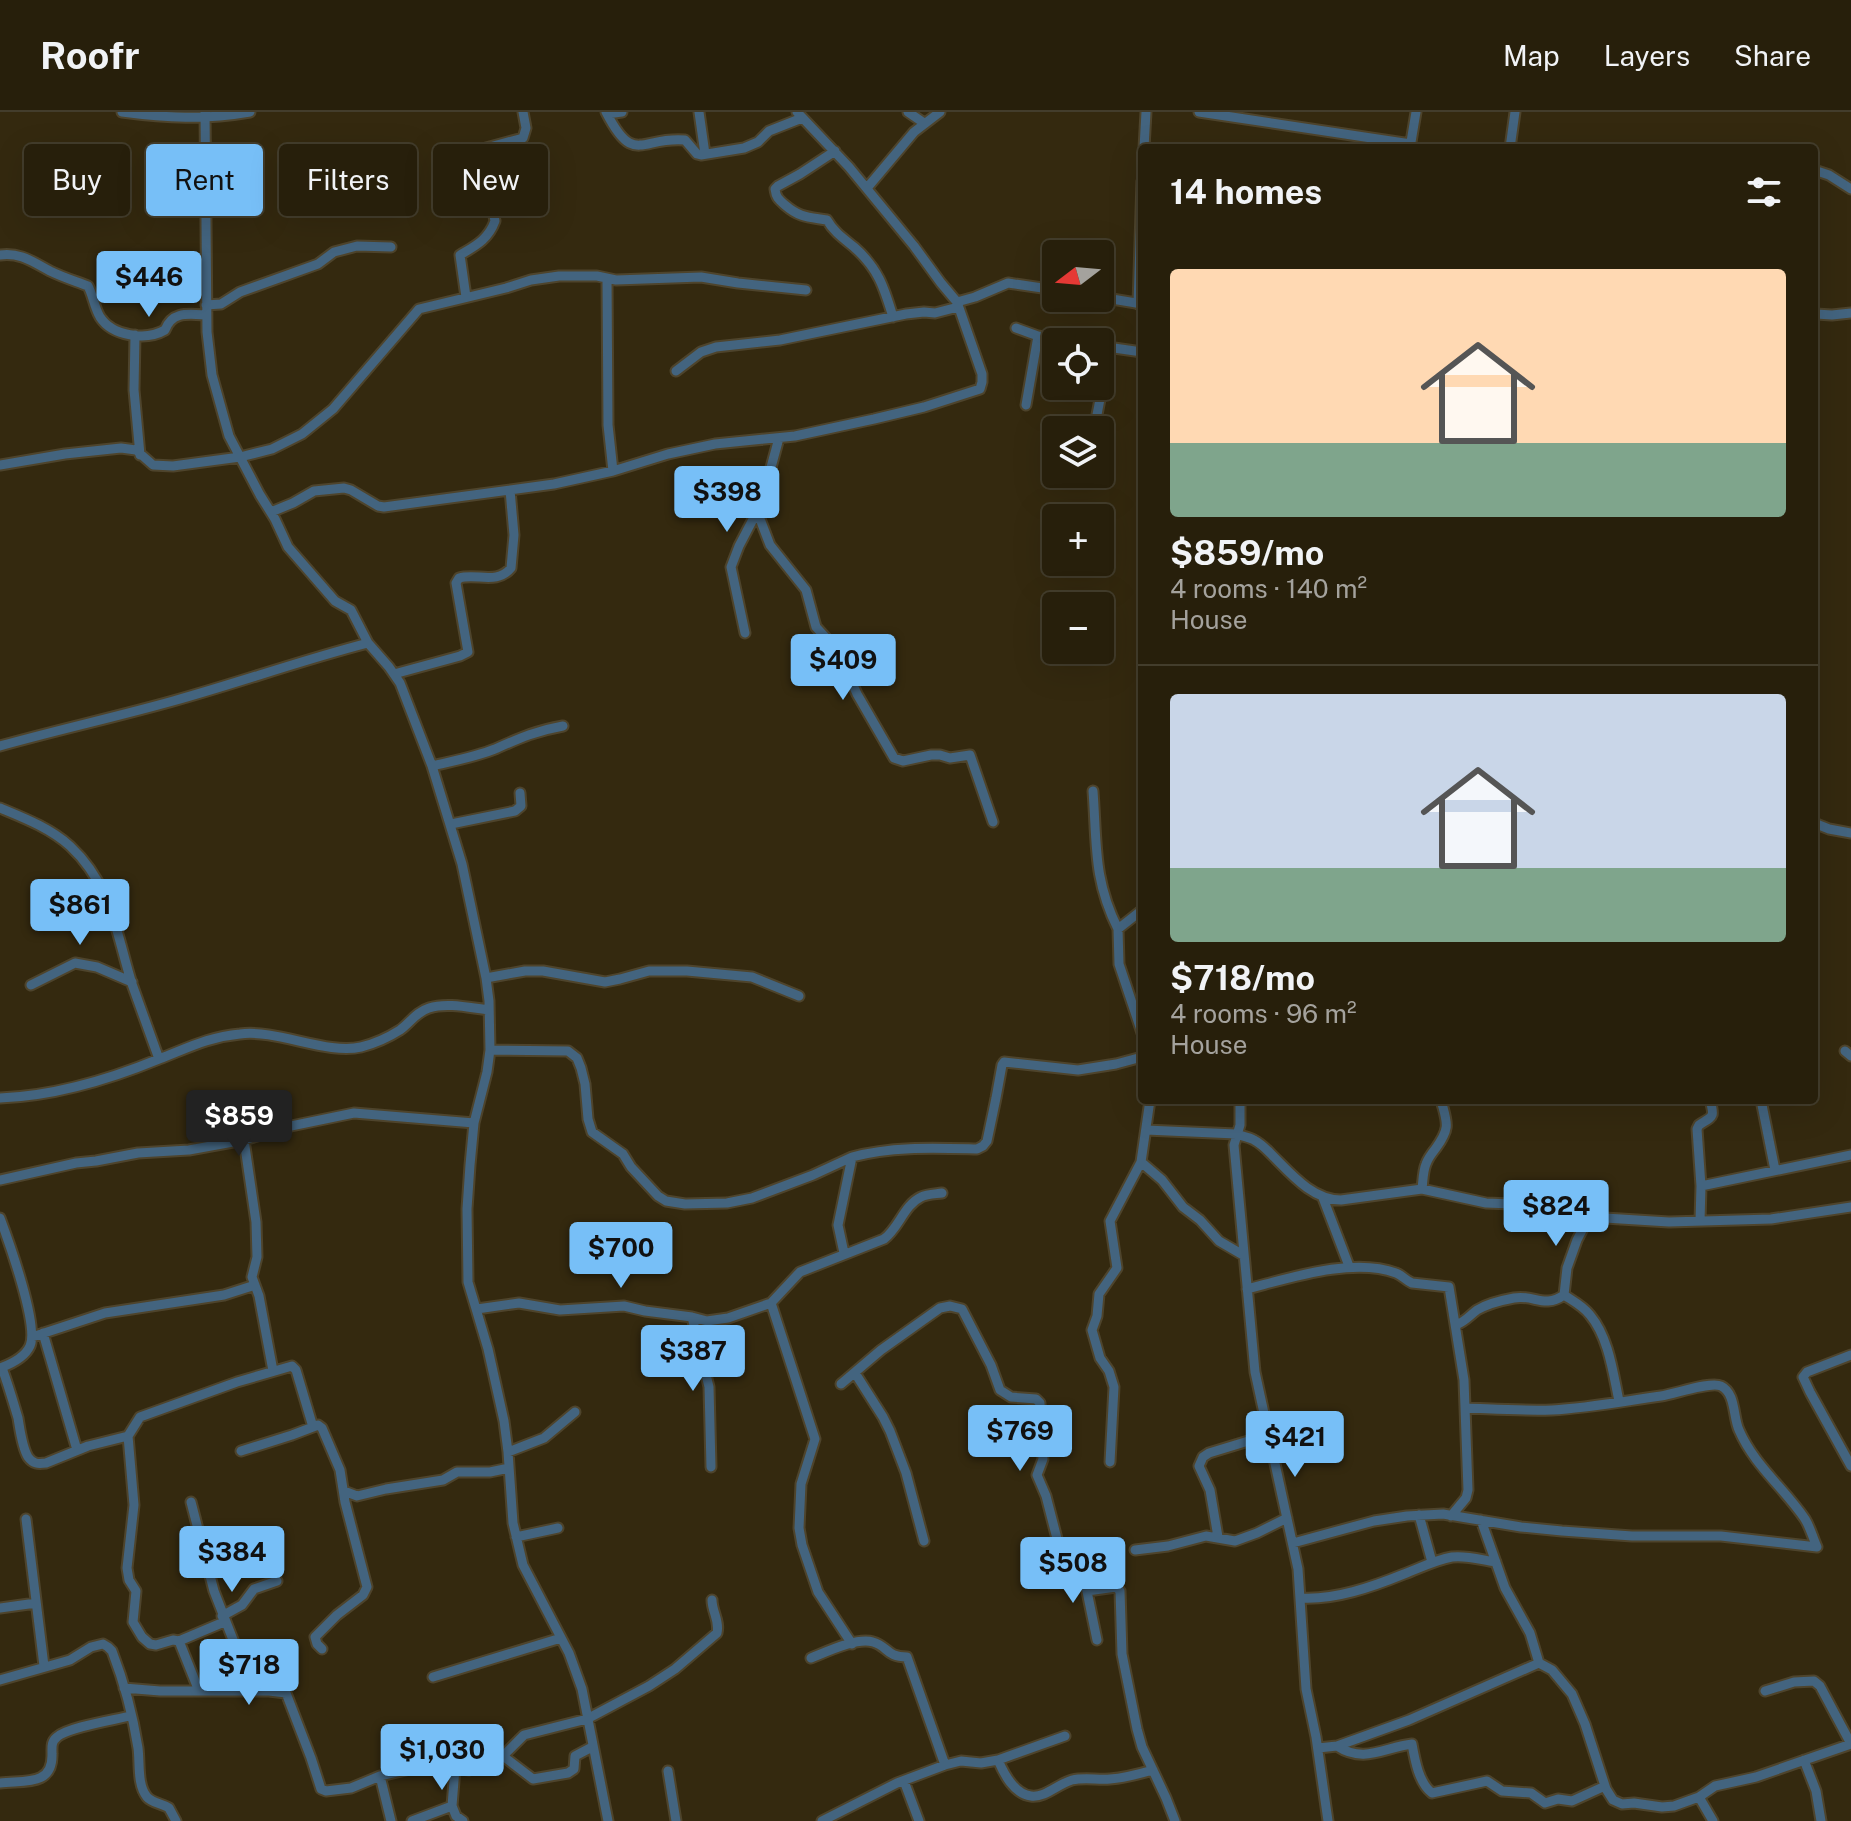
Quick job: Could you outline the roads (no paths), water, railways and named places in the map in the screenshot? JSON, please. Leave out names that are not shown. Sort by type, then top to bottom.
[{"type":"street","points":[[122,112],[166,118],[250,112]]},
{"type":"street","points":[[466,297],[460,255],[478,245],[493,228],[495,221],[482,153],[486,148],[523,138],[526,128],[523,112]]},
{"type":"street","points":[[271,512],[314,491],[344,488],[384,507],[554,484],[715,444],[779,438],[924,407],[980,389],[982,374],[957,305],[867,188],[800,115],[744,148],[697,154],[685,140],[640,146],[627,142],[606,113],[622,112]]},
{"type":"street","points":[[699,112],[705,154]]},
{"type":"street","points":[[908,112],[924,123]]},
{"type":"street","points":[[867,188],[898,148],[940,112]]},
{"type":"street","points":[[1144,144],[1146,112]]},
{"type":"street","points":[[1199,112],[1399,144]]},
{"type":"street","points":[[1411,144],[1416,112]]},
{"type":"street","points":[[1511,144],[1515,112]]},
{"type":"street","points":[[205,115],[206,310],[210,360],[229,436],[290,551],[335,601],[351,610],[368,643],[400,683],[432,766],[462,864],[486,978],[490,1050],[474,1123],[470,1165],[468,1282],[504,1421],[516,1537],[523,1565],[579,1680],[608,1821]]},
{"type":"street","points":[[835,151],[778,186],[775,194],[798,215],[827,220],[832,229],[869,263],[881,281],[893,317]]},
{"type":"street","points":[[1818,171],[1851,189]]},
{"type":"street","points":[[0,255],[20,256],[88,286],[102,320],[117,331],[154,335],[165,330],[169,319],[221,304],[240,292],[318,264],[334,252],[357,246],[391,247]]},
{"type":"street","points":[[0,465],[121,448],[136,450],[159,467],[240,457],[272,449],[324,417],[419,309],[543,278],[710,277],[806,290]]},
{"type":"street","points":[[607,279],[608,425],[613,471]]},
{"type":"street","points":[[676,371],[701,352],[716,347],[780,340],[893,317],[935,313],[1008,283],[1042,288]]},
{"type":"street","points":[[1114,299],[1138,304]]},
{"type":"street","points":[[1818,314],[1851,313]]},
{"type":"street","points":[[1016,328],[1042,337]]},
{"type":"street","points":[[135,335],[134,390],[140,455]]},
{"type":"street","points":[[1026,405],[1038,336]]},
{"type":"street","points":[[1114,348],[1138,351]]},
{"type":"street","points":[[745,633],[731,567],[770,477],[779,438]]},
{"type":"street","points":[[394,674],[468,652],[456,583],[465,576],[497,578],[511,568],[514,535],[510,490]]},
{"type":"street","points":[[757,511],[770,545],[806,590],[816,627],[838,651],[857,694],[894,758],[903,761],[931,755],[950,758],[970,755],[993,822]]},
{"type":"street","points":[[0,746],[171,702],[368,643]]},
{"type":"street","points":[[432,766],[495,749],[539,730],[563,726]]},
{"type":"street","points":[[1093,791],[1096,858],[1106,901],[1118,929],[1120,968],[1138,1021]]},
{"type":"street","points":[[451,824],[515,811],[521,806],[520,793]]},
{"type":"street","points":[[0,808],[49,830],[70,846],[99,882],[110,904],[132,982],[159,1059]]},
{"type":"street","points":[[1818,825],[1851,833]]},
{"type":"street","points":[[1118,929],[1138,913]]},
{"type":"street","points":[[31,985],[75,963],[97,967],[132,982]]},
{"type":"street","points":[[486,978],[543,971],[605,982],[649,971],[698,971],[752,977],[799,996]]},
{"type":"street","points":[[0,1098],[30,1097],[70,1089],[204,1041],[245,1033],[358,1048],[400,1029],[431,1007],[489,1010]]},
{"type":"street","points":[[490,1050],[568,1051],[574,1054],[585,1084],[592,1132],[623,1154],[658,1196],[666,1201],[685,1204],[727,1203],[752,1198],[852,1157],[876,1152],[977,1149],[987,1141],[1004,1062],[1078,1070],[1138,1058]]},
{"type":"street","points":[[1110,1462],[1114,1387],[1109,1371],[1100,1358],[1092,1330],[1097,1319],[1099,1294],[1117,1268],[1111,1215],[1141,1162],[1149,1104]]},
{"type":"street","points":[[1240,1104],[1240,1125],[1234,1145],[1257,1380],[1293,1543],[1301,1598],[1306,1689],[1328,1821]]},
{"type":"street","points":[[1422,1189],[1424,1167],[1446,1132],[1442,1104]]},
{"type":"street","points":[[1700,1221],[1697,1129],[1712,1118],[1711,1104]]},
{"type":"street","points":[[1762,1104],[1775,1170]]},
{"type":"street","points":[[0,1180],[76,1163],[138,1153],[189,1150],[244,1140],[354,1113],[474,1123]]},
{"type":"street","points":[[1146,1130],[1249,1137],[1261,1144],[1310,1190],[1323,1198],[1341,1200],[1422,1189],[1486,1203],[1542,1205],[1589,1217],[1700,1221],[1771,1219],[1851,1207]]},
{"type":"street","points":[[244,1140],[256,1222],[257,1257],[252,1277],[259,1296],[273,1371]]},
{"type":"street","points":[[1701,1186],[1851,1155]]},
{"type":"street","points":[[844,1253],[838,1225],[852,1157]]},
{"type":"street","points":[[1141,1162],[1223,1244],[1243,1255]]},
{"type":"street","points":[[477,1309],[519,1303],[560,1310],[624,1306],[707,1321],[728,1318],[771,1303],[800,1272],[884,1239],[914,1202],[926,1195],[942,1193]]},
{"type":"street","points":[[1323,1198],[1349,1266]]},
{"type":"street","points":[[1564,1295],[1567,1268],[1589,1217]]},
{"type":"street","points":[[0,1218],[26,1305],[32,1337],[29,1349],[1,1368],[29,1458],[38,1464],[46,1463],[77,1450],[128,1436]]},
{"type":"street","points":[[1247,1289],[1349,1266],[1397,1273],[1412,1283],[1449,1287],[1464,1380],[1468,1493],[1451,1516]]},
{"type":"street","points":[[32,1337],[105,1313],[224,1295],[255,1285]]},
{"type":"street","points":[[1456,1325],[1477,1311],[1506,1300],[1526,1297],[1550,1302],[1564,1295]]},
{"type":"street","points":[[1564,1295],[1591,1316],[1611,1360],[1619,1401]]},
{"type":"street","points":[[771,1303],[815,1439],[801,1484],[799,1516],[802,1545],[818,1592],[852,1644]]},
{"type":"street","points":[[841,1384],[881,1350],[940,1308],[950,1306],[962,1309],[991,1365],[1000,1390],[1011,1397],[1036,1399],[1040,1403],[1043,1459],[1037,1475],[1044,1489],[1062,1558],[1081,1569],[1097,1640]]},
{"type":"street","points":[[692,1317],[709,1387],[711,1467]]},
{"type":"street","points":[[43,1333],[77,1450]]},
{"type":"street","points":[[1851,1355],[1807,1372],[1803,1377],[1851,1466]]},
{"type":"street","points":[[277,1581],[254,1589],[242,1605],[223,1619],[179,1641],[152,1645],[145,1641],[133,1622],[136,1591],[129,1580],[127,1568],[134,1505],[128,1436],[140,1417],[292,1366],[295,1367],[313,1427]]},
{"type":"street","points":[[855,1373],[890,1431],[906,1473],[924,1541]]},
{"type":"street","points":[[1293,1543],[1374,1521],[1419,1515],[1451,1516],[1562,1531],[1632,1536],[1721,1536],[1817,1547],[1803,1517],[1763,1470],[1746,1444],[1724,1387],[1710,1385],[1669,1395],[1548,1410],[1466,1408]]},
{"type":"street","points":[[508,1452],[544,1438],[575,1412]]},
{"type":"street","points":[[241,1451],[313,1427],[320,1426],[325,1433],[340,1470],[367,1587],[363,1595],[315,1637],[322,1649]]},
{"type":"street","points":[[1218,1537],[1210,1490],[1200,1461],[1209,1453],[1268,1435]]},
{"type":"street","points":[[344,1491],[357,1496],[443,1480],[457,1472],[490,1472],[509,1468]]},
{"type":"street","points":[[191,1502],[214,1591],[237,1650],[243,1691]]},
{"type":"street","points":[[1419,1515],[1432,1562]]},
{"type":"street","points":[[1135,1550],[1168,1546],[1206,1536],[1235,1541],[1287,1518]]},
{"type":"street","points":[[26,1519],[44,1666]]},
{"type":"street","points":[[1481,1520],[1505,1588],[1530,1633],[1539,1663],[1552,1670],[1572,1694],[1605,1786],[1613,1800],[1625,1805],[1634,1803],[1665,1807],[1699,1797],[1715,1786],[1756,1777],[1851,1744],[1820,1686],[1814,1681],[1794,1682],[1765,1691]]},
{"type":"street","points":[[516,1537],[558,1528]]},
{"type":"street","points":[[1301,1598],[1335,1595],[1383,1582],[1432,1562],[1459,1557],[1496,1562]]},
{"type":"street","points":[[1087,1591],[1116,1587],[1120,1591],[1125,1674],[1137,1729],[1175,1821]]},
{"type":"street","points":[[124,1688],[282,1692],[288,1696],[323,1791],[358,1786],[380,1776],[431,1764],[447,1764],[469,1770],[503,1756],[524,1735],[587,1719],[664,1677],[717,1633],[712,1600]]},
{"type":"street","points":[[0,1608],[36,1603]]},
{"type":"street","points":[[433,1677],[561,1638]]},
{"type":"street","points":[[179,1641],[199,1691]]},
{"type":"street","points":[[811,1658],[852,1644],[873,1642],[892,1655],[907,1657],[945,1765]]},
{"type":"street","points":[[0,1680],[70,1660],[91,1647],[103,1644],[112,1651],[138,1749],[141,1782],[146,1795],[169,1808],[176,1821]]},
{"type":"street","points":[[1318,1748],[1337,1746],[1409,1720],[1539,1663]]},
{"type":"street","points":[[0,1783],[31,1782],[44,1775],[52,1763],[52,1745],[59,1735],[130,1716]]},
{"type":"street","points":[[822,1821],[904,1781],[945,1765],[961,1761],[981,1763],[998,1760],[1065,1736]]},
{"type":"street","points":[[1337,1746],[1357,1755],[1412,1744],[1420,1774],[1427,1790],[1432,1793],[1487,1781],[1502,1791],[1531,1793],[1549,1803],[1558,1799],[1572,1801],[1605,1786]]},
{"type":"street","points":[[503,1756],[533,1779],[568,1773],[574,1769],[575,1756],[592,1747]]},
{"type":"street","points":[[998,1760],[1009,1780],[1028,1796],[1036,1796],[1073,1780],[1115,1779],[1153,1770]]},
{"type":"street","points":[[1804,1760],[1816,1791],[1821,1821]]},
{"type":"street","points":[[455,1768],[452,1806],[456,1816],[463,1821]]},
{"type":"street","points":[[668,1771],[676,1821]]},
{"type":"street","points":[[380,1776],[391,1821]]},
{"type":"street","points":[[904,1781],[919,1821]]},
{"type":"street","points":[[1699,1797],[1713,1821]]},
{"type":"street","points":[[412,1821],[452,1806]]}]
